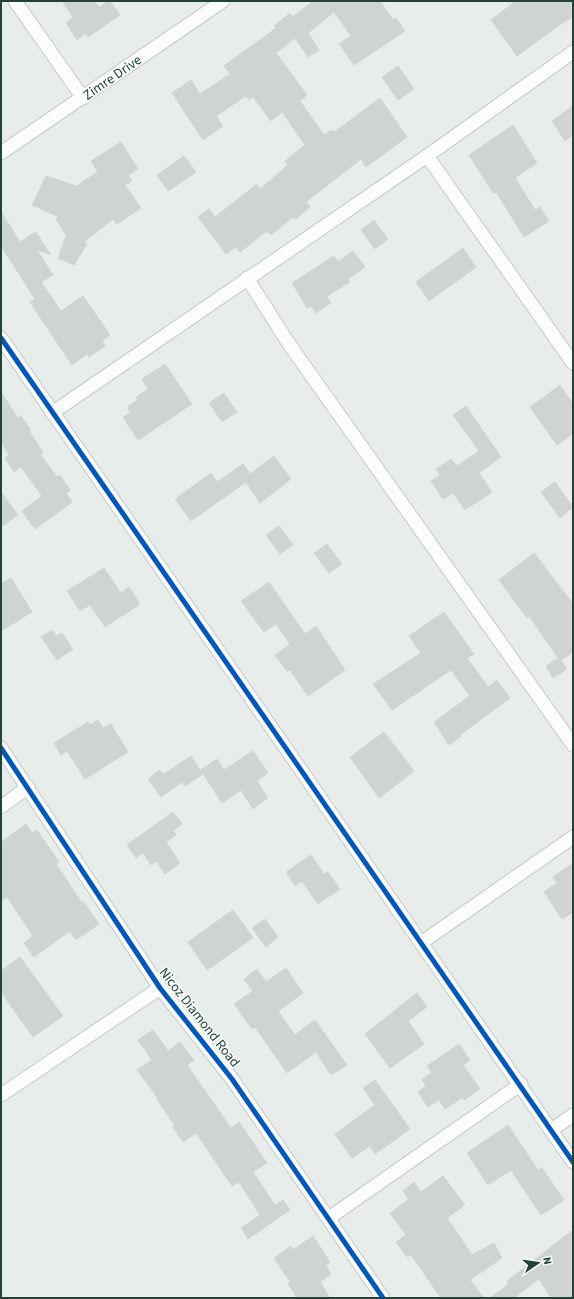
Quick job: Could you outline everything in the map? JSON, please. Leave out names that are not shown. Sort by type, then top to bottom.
[{"type":"street","points":[[15,1],[83,98]]},
{"type":"street","name":"Zimre Drive","points":[[1,154],[223,1]]},
{"type":"street","points":[[52,413],[427,156],[573,52]]},
{"type":"street","points":[[427,156],[573,363]]},
{"type":"street","points":[[247,278],[289,344],[573,744]]},
{"type":"street","points":[[1,338],[420,943],[521,1084],[573,1162]]},
{"type":"street","name":"Nicoz Diamond Road","points":[[1,748],[160,988],[232,1078],[383,1298]]},
{"type":"street","points":[[1,806],[28,787]]},
{"type":"street","points":[[420,943],[573,836]]},
{"type":"street","name":"Nicoz Diamond Road","points":[[1,1095],[160,988]]},
{"type":"street","points":[[329,1218],[521,1084]]},
{"type":"street","points":[[551,1130],[573,1115]]},
{"type":"building","points":[[62,1],[94,1],[99,7],[110,1],[120,15],[88,37],[86,33],[77,40],[66,23],[73,17]]},
{"type":"building","points":[[313,1],[380,1],[393,20],[396,18],[405,31],[354,65],[339,44],[351,36],[334,12],[308,33],[319,50],[308,57],[295,38],[276,53],[307,95],[300,101],[324,135],[332,130],[334,132],[380,98],[407,137],[366,167],[361,159],[306,202],[310,207],[296,219],[293,217],[271,235],[267,231],[240,252],[236,247],[226,254],[198,217],[209,209],[215,217],[257,184],[260,189],[288,165],[285,161],[305,145],[282,112],[271,121],[253,97],[249,100],[246,96],[216,116],[223,126],[203,140],[172,93],[191,80],[200,94],[230,74],[224,66],[276,28],[274,26],[290,13],[293,17]]},
{"type":"building","points":[[516,1],[573,1],[573,17],[517,56],[491,20]]},
{"type":"building","points":[[398,66],[414,89],[398,100],[382,77]]},
{"type":"building","points":[[573,106],[573,135],[565,141],[552,121]]},
{"type":"building","points":[[513,125],[537,163],[515,178],[535,210],[540,207],[549,221],[524,237],[496,192],[494,194],[469,155]]},
{"type":"building","points":[[121,142],[138,169],[128,175],[132,181],[125,185],[141,208],[117,224],[113,219],[84,242],[87,244],[74,265],[58,258],[66,235],[56,219],[59,217],[32,205],[46,176],[76,186],[98,172],[91,161]]},
{"type":"building","points":[[184,156],[196,172],[168,191],[157,175]]},
{"type":"building","points":[[1,212],[20,242],[36,232],[51,255],[37,250],[53,275],[41,282],[61,311],[83,296],[110,335],[102,341],[105,346],[89,357],[87,354],[72,365],[30,302],[35,299],[1,246]]},
{"type":"building","points":[[374,220],[388,239],[375,249],[361,230]]},
{"type":"building","points":[[463,248],[476,267],[429,301],[416,282]]},
{"type":"building","points":[[353,251],[365,267],[348,279],[350,282],[327,296],[331,303],[316,313],[311,306],[307,308],[292,283],[334,256],[338,262]]},
{"type":"building","points":[[165,364],[192,404],[138,440],[123,417],[130,413],[128,406],[138,400],[136,397],[148,389],[142,379]]},
{"type":"building","points":[[560,385],[573,404],[573,434],[557,445],[530,407]]},
{"type":"building","points":[[1,392],[18,418],[21,416],[31,430],[29,431],[43,452],[40,454],[57,477],[60,475],[70,490],[66,493],[72,502],[35,529],[22,511],[42,496],[21,467],[14,472],[5,458],[9,455],[1,442]]},
{"type":"building","points":[[224,393],[237,412],[222,422],[209,403]]},
{"type":"building","points":[[466,406],[501,457],[479,473],[492,492],[465,510],[453,493],[443,499],[431,481],[440,475],[436,469],[451,459],[457,466],[479,451],[453,415]]},
{"type":"building","points":[[274,456],[291,479],[260,503],[246,482],[191,521],[175,499],[211,473],[217,482],[243,464],[250,474]]},
{"type":"building","points":[[555,482],[573,507],[560,518],[541,492]]},
{"type":"building","points":[[1,492],[18,515],[1,527]]},
{"type":"building","points":[[279,526],[293,545],[280,554],[266,535]]},
{"type":"building","points":[[327,544],[342,564],[329,573],[314,553]]},
{"type":"building","points":[[534,553],[573,604],[573,652],[561,660],[567,669],[553,678],[546,666],[558,658],[529,616],[527,618],[499,580]]},
{"type":"building","points":[[104,568],[121,593],[129,587],[140,604],[105,627],[90,605],[80,611],[67,591]]},
{"type":"building","points":[[11,578],[32,612],[1,631],[1,584]]},
{"type":"building","points":[[269,582],[305,634],[316,626],[345,670],[308,696],[290,670],[287,671],[275,655],[290,644],[276,624],[264,632],[241,601]]},
{"type":"building","points":[[444,612],[474,654],[467,658],[488,687],[497,680],[510,698],[460,735],[461,736],[449,745],[434,722],[470,696],[451,670],[392,710],[373,684],[421,653],[409,636]]},
{"type":"building","points":[[52,630],[56,636],[62,633],[73,649],[57,660],[41,637]]},
{"type":"building","points":[[98,720],[103,728],[111,724],[128,752],[85,779],[67,751],[61,755],[54,743],[88,722],[90,725]]},
{"type":"building","points":[[384,732],[414,771],[379,798],[350,757]]},
{"type":"building","points":[[253,751],[268,773],[257,781],[268,798],[253,809],[241,790],[222,803],[203,774],[185,786],[182,782],[161,797],[148,779],[160,770],[164,774],[191,756],[200,770],[217,759],[224,770]]},
{"type":"building","points":[[173,812],[182,824],[173,831],[176,835],[166,842],[180,863],[165,874],[156,861],[151,865],[143,853],[136,858],[127,845]]},
{"type":"building","points":[[26,824],[32,833],[37,830],[59,862],[56,864],[82,903],[83,901],[99,924],[76,940],[70,931],[34,957],[24,943],[33,936],[7,897],[1,901],[1,842]]},
{"type":"building","points":[[311,855],[324,874],[328,872],[340,889],[318,904],[302,881],[295,886],[286,872]]},
{"type":"building","points":[[573,863],[573,912],[562,919],[544,892],[557,883],[553,877]]},
{"type":"building","points":[[233,910],[253,938],[207,970],[188,942]]},
{"type":"building","points":[[265,919],[278,937],[266,947],[252,928]]},
{"type":"building","points":[[20,957],[63,1016],[33,1037],[1,992],[1,971]]},
{"type":"building","points":[[286,968],[303,993],[278,1011],[295,1035],[315,1020],[347,1065],[331,1075],[316,1052],[287,1073],[255,1027],[252,1029],[234,1004],[253,991],[244,979],[257,969],[266,982]]},
{"type":"building","points":[[417,993],[427,1007],[408,1021],[424,1044],[390,1068],[365,1034]]},
{"type":"building","points":[[153,1030],[168,1051],[180,1042],[194,1060],[187,1065],[231,1128],[239,1122],[267,1163],[253,1172],[275,1205],[283,1200],[290,1210],[248,1239],[241,1228],[260,1215],[239,1182],[232,1186],[196,1133],[183,1142],[173,1127],[175,1126],[157,1099],[158,1098],[137,1070],[152,1060],[138,1040]]},
{"type":"building","points":[[459,1044],[470,1060],[463,1065],[480,1089],[464,1100],[462,1098],[445,1109],[439,1100],[428,1107],[418,1092],[426,1086],[422,1079],[432,1073],[427,1066]]},
{"type":"building","points":[[375,1080],[410,1129],[375,1154],[370,1146],[352,1158],[335,1134],[375,1105],[363,1088]]},
{"type":"building","points":[[508,1125],[538,1170],[542,1168],[564,1200],[541,1215],[511,1170],[488,1185],[467,1153]]},
{"type":"building","points":[[443,1176],[465,1205],[447,1218],[472,1255],[494,1243],[502,1258],[470,1280],[484,1298],[441,1298],[411,1255],[407,1257],[396,1242],[406,1235],[390,1213],[409,1199],[403,1191],[414,1182],[421,1192]]},
{"type":"building","points":[[573,1230],[573,1298],[551,1298],[539,1279],[514,1298],[490,1298],[509,1284],[507,1281]]},
{"type":"building","points":[[313,1236],[330,1262],[326,1265],[331,1274],[320,1282],[330,1298],[297,1298],[288,1284],[290,1282],[274,1258],[291,1246],[293,1250]]},
{"type":"cycle path","points":[[1,338],[573,1162]]},
{"type":"cycle path","points":[[1,748],[160,988],[232,1079],[383,1298]]}]
